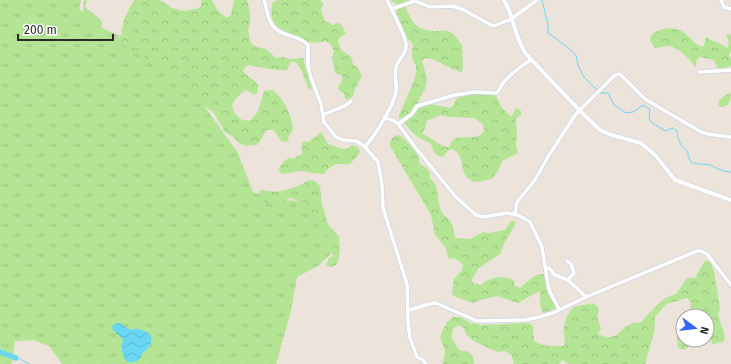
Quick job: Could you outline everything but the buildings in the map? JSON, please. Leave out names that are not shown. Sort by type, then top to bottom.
[{"type":"street","points":[[264,0],[270,22],[274,28],[279,32],[304,42],[308,46],[308,66],[321,104],[324,122],[336,136],[343,140],[357,141],[376,158],[382,185],[383,208],[407,284],[408,324],[410,338],[417,357],[423,360],[426,364]]},
{"type":"street","points":[[365,147],[384,117],[396,92],[396,68],[404,55],[406,48],[406,40],[387,0]]},
{"type":"street","points":[[504,0],[512,19],[519,44],[531,60],[594,125],[605,133],[641,143],[656,156],[675,180],[731,200]]},
{"type":"street","points":[[391,9],[415,1],[430,7],[453,6],[464,10],[494,26],[512,19],[537,0]]},
{"type":"street","points":[[721,0],[724,7],[731,10]]},
{"type":"street","points":[[398,124],[412,114],[417,106],[455,95],[474,92],[497,93],[500,90],[502,83],[520,67],[531,60]]},
{"type":"street","points":[[699,72],[731,70]]},
{"type":"street","points":[[514,214],[517,202],[535,180],[549,155],[580,111],[615,75],[620,74],[645,99],[698,130],[708,134],[731,137]]},
{"type":"street","points":[[323,115],[338,108],[347,106],[351,101]]},
{"type":"street","points":[[384,117],[398,124],[455,196],[476,215],[483,217],[506,213],[514,214],[530,222],[542,247],[550,292],[559,309]]},
{"type":"street","points":[[408,310],[430,303],[436,303],[472,319],[482,321],[524,320],[544,316],[697,251],[707,254],[731,285]]},
{"type":"street","points":[[567,261],[572,264],[574,273],[568,280]]},
{"type":"street","points":[[546,268],[548,268],[555,275],[568,280],[586,297]]},
{"type":"green space","points":[[0,0],[81,0],[79,9],[104,29],[125,38],[179,71],[238,153],[253,192],[271,199],[311,202],[336,249],[318,266],[297,277],[291,311],[276,364],[62,364],[49,346],[33,340],[15,341],[12,364],[0,364]]},
{"type":"green space","points":[[84,0],[87,0],[85,7],[101,20],[101,26],[83,15]]},
{"type":"green space","points":[[134,0],[160,0],[172,8],[185,11],[199,8],[201,5],[201,0],[212,0],[218,11],[227,18],[231,15],[234,0],[247,0],[250,12],[248,30],[250,41],[254,46],[266,49],[276,58],[303,58],[312,89],[310,90],[299,66],[293,61],[287,70],[249,65],[245,67],[243,71],[258,85],[257,93],[254,95],[246,90],[238,96],[232,104],[233,108],[240,119],[247,121],[251,120],[258,111],[264,91],[273,90],[284,103],[291,119],[293,130],[288,138],[289,141],[281,141],[274,130],[267,130],[257,145],[246,146],[239,143],[225,132],[214,113],[203,105],[176,79],[170,69],[161,62],[151,61],[120,42],[124,19]]},
{"type":"green space","points":[[277,0],[321,0],[323,5],[321,10],[325,21],[333,25],[337,23],[341,24],[346,34],[339,38],[339,46],[344,52],[351,56],[353,64],[358,68],[362,76],[353,96],[347,100],[344,93],[338,88],[343,78],[334,71],[332,58],[334,52],[330,44],[327,42],[309,42],[281,29],[276,25],[271,13],[272,3]]},
{"type":"green space","points":[[390,0],[414,0],[410,6],[407,6],[406,8],[416,26],[430,31],[450,32],[462,45],[462,72],[434,60],[424,58],[422,61],[427,79],[425,89],[418,102],[419,104],[450,108],[453,106],[457,98],[484,90],[490,90],[496,95],[501,107],[511,117],[516,107],[521,111],[521,115],[516,119],[516,144],[518,153],[502,161],[499,169],[492,179],[479,182],[471,180],[464,172],[457,152],[452,149],[443,157],[438,156],[431,144],[416,136],[404,123],[406,121],[405,117],[399,119],[399,115],[412,86],[416,73],[416,65],[412,57],[413,44],[408,39],[397,16],[397,5]],"holes":[[[440,115],[474,118],[483,124],[484,131],[477,136],[454,139],[449,147],[443,146],[423,134],[427,120]]]},
{"type":"green space","points":[[669,28],[680,30],[702,47],[707,37],[728,48],[729,42],[726,35],[730,34],[731,51],[729,55],[731,59],[731,66],[718,68],[714,60],[700,57],[697,60],[695,67],[690,60],[676,48],[667,46],[655,48],[652,43],[651,36],[660,30]]},
{"type":"green space","points":[[731,92],[729,103],[726,106],[720,107],[718,103],[721,98]]},
{"type":"green space","points":[[321,132],[328,144],[342,149],[347,149],[353,145],[360,151],[359,154],[350,164],[339,164],[330,167],[324,174],[299,171],[284,174],[281,173],[279,170],[282,163],[289,158],[292,159],[302,154],[302,143],[305,141],[309,142]]},
{"type":"green space","points":[[398,135],[412,147],[418,156],[420,165],[426,167],[430,173],[430,178],[436,187],[440,208],[451,222],[455,238],[470,239],[483,232],[488,233],[505,230],[511,221],[516,223],[500,254],[479,268],[472,280],[473,283],[481,285],[488,280],[501,277],[514,281],[514,285],[520,288],[537,275],[543,274],[549,296],[557,305],[555,309],[543,313],[540,304],[540,292],[518,303],[497,296],[473,303],[458,298],[452,294],[454,279],[462,270],[463,265],[459,261],[448,257],[446,248],[435,235],[431,215],[390,146],[392,139]]},
{"type":"green space","points":[[309,180],[315,181],[320,186],[322,204],[328,225],[339,236],[339,258],[335,266],[331,267],[326,265],[329,258],[333,256],[332,248],[326,233],[321,229],[313,214],[308,212],[303,202],[290,198],[278,204],[269,204],[258,199],[260,197],[260,190],[273,192],[281,191],[303,184]]},
{"type":"green space","points":[[705,260],[710,262],[714,271],[720,308],[718,315],[725,337],[723,342],[715,343],[715,308],[690,308],[691,303],[687,298],[666,304],[655,317],[655,329],[645,364],[568,364],[563,360],[558,364],[514,364],[512,356],[505,351],[497,352],[474,341],[467,335],[463,327],[458,325],[453,329],[451,337],[459,350],[469,352],[473,357],[474,364],[443,364],[445,351],[440,337],[447,322],[454,317],[460,317],[471,323],[481,325],[528,323],[533,326],[534,341],[537,343],[552,346],[564,346],[564,326],[566,318],[570,311],[576,306],[590,303],[596,305],[599,309],[597,317],[601,328],[598,334],[610,337],[617,335],[632,323],[641,322],[661,302],[676,294],[687,278],[695,278]]},
{"type":"water","points":[[118,323],[133,330],[135,328],[145,331],[151,335],[152,340],[150,345],[137,361],[127,362],[123,354],[123,339],[113,330],[112,327],[114,324]]},
{"type":"waterway","points":[[542,0],[548,25],[548,33],[576,55],[578,65],[584,77],[597,90]]},
{"type":"waterway","points":[[599,93],[608,93],[614,105],[626,113],[633,112],[643,105],[650,109],[649,118],[651,122],[665,131],[673,128],[677,131],[680,143],[688,152],[691,162],[710,165],[723,171],[731,172]]},
{"type":"waterway","points":[[0,352],[16,358]]},
{"type":"waterway","points":[[20,359],[29,364]]}]
